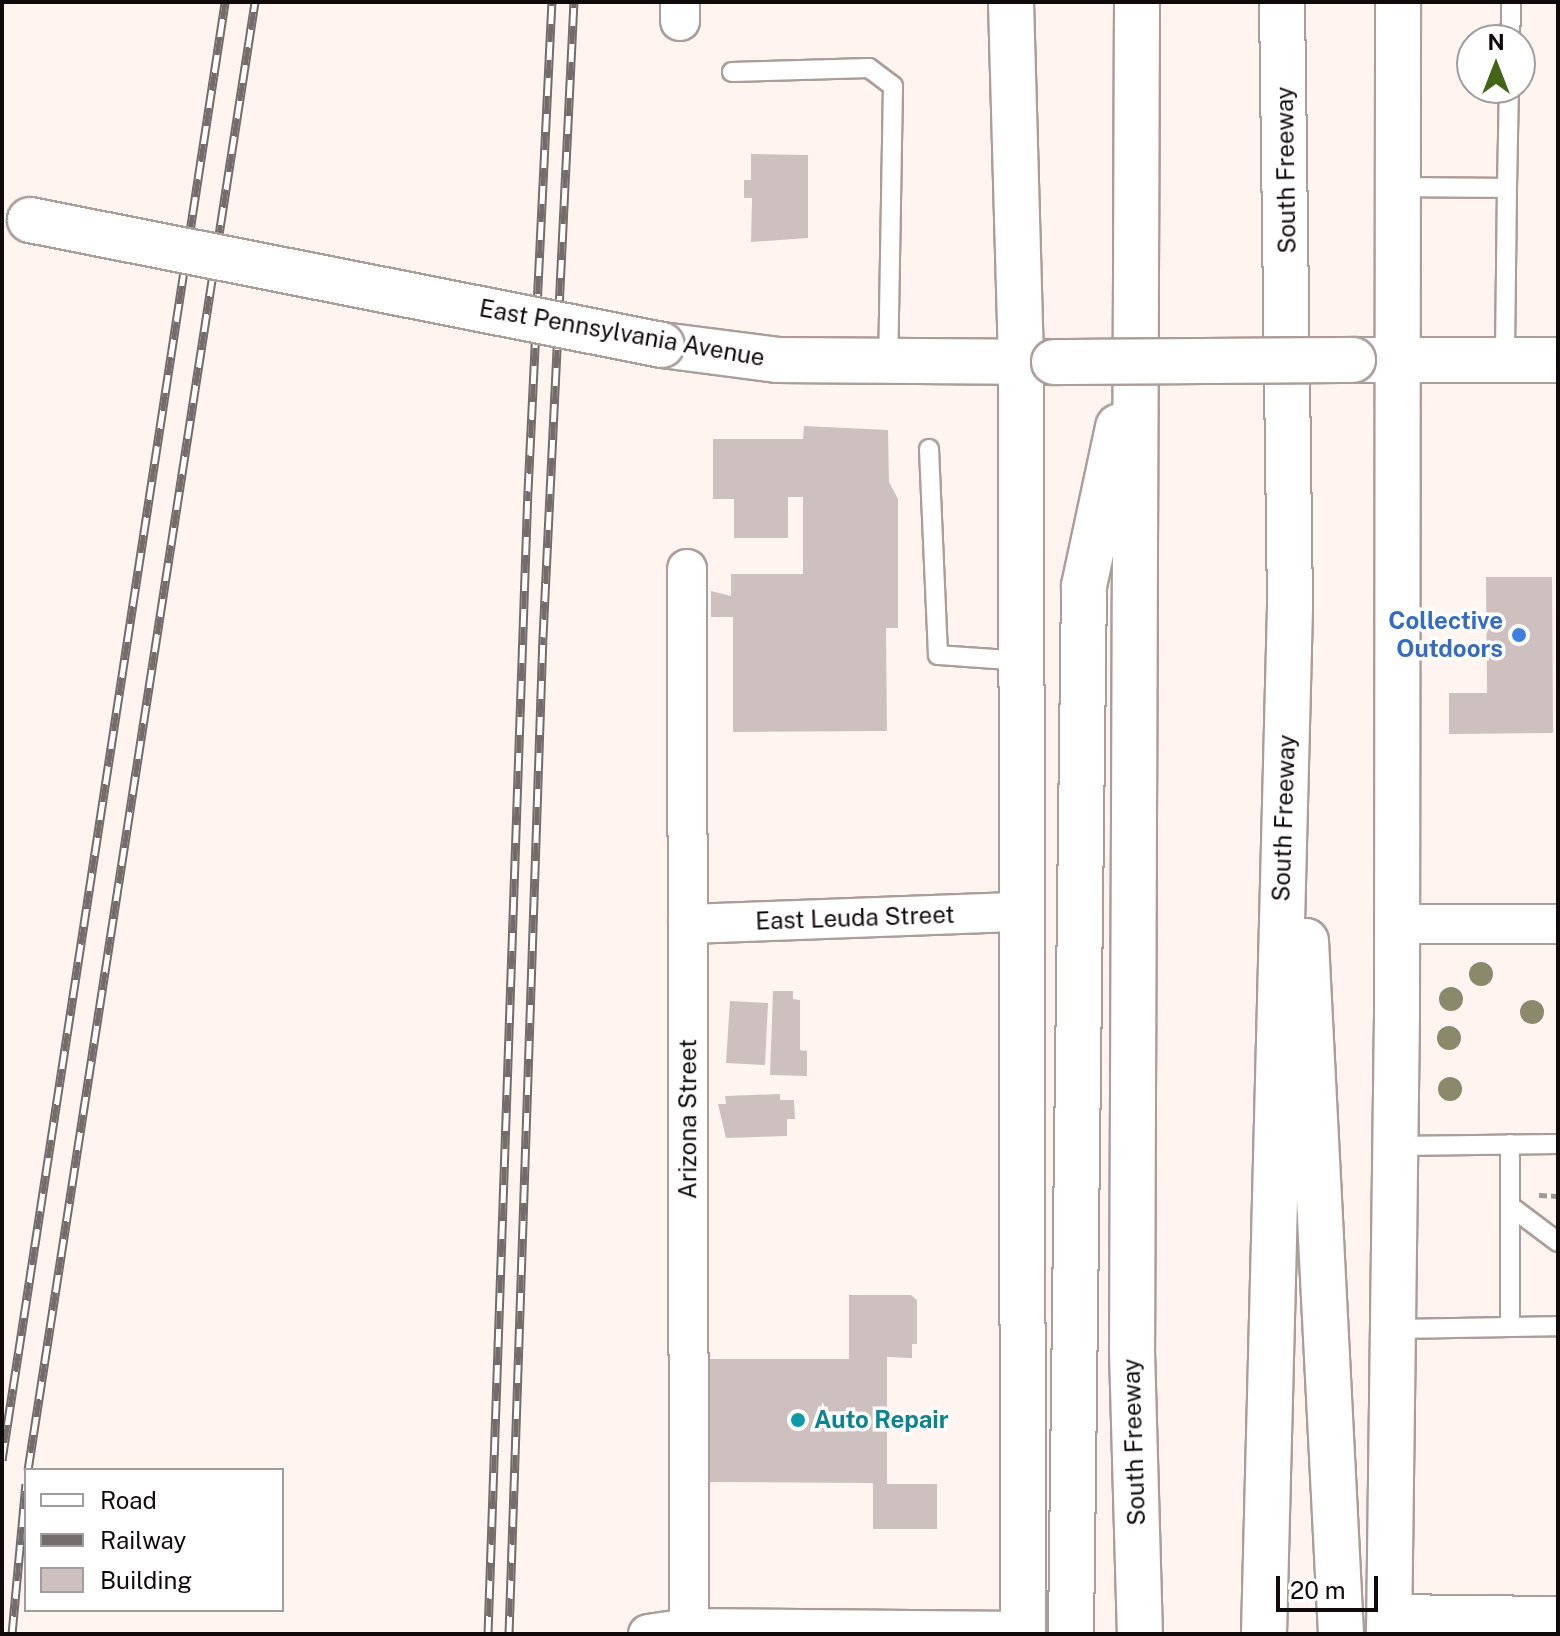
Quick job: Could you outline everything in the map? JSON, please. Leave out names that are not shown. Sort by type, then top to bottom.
[{"type":"main road","points":[[1011,2],[1037,363],[1021,661],[1023,1632]]},
{"type":"main road","name":"South Freeway","points":[[1137,2],[1134,69],[1132,1351],[1140,1634]]},
{"type":"main road","name":"South Freeway","points":[[1264,1634],[1290,605],[1282,2]]},
{"type":"main road","points":[[1389,1624],[1397,924],[1373,360],[1396,187],[1398,2]]},
{"type":"main road","points":[[1071,1634],[1084,586],[1121,412],[1134,69]]},
{"type":"main road","name":"East Pennsylvania Avenue","points":[[16,219],[662,345],[777,360],[888,363],[1558,360]]},
{"type":"main road","points":[[1290,605],[1341,1634]]},
{"type":"street","name":"Arizona Street","points":[[687,569],[689,1628]]},
{"type":"street","name":"East Leuda Street","points":[[688,924],[1022,912]]},
{"type":"street","points":[[1397,924],[1558,924]]},
{"type":"street","points":[[1389,1624],[1558,1616]]},
{"type":"street","points":[[648,1634],[689,1628],[1023,1632]]},
{"type":"lane","points":[[1510,24],[1511,2]]},
{"type":"lane","points":[[732,72],[869,68],[893,86],[888,363]]},
{"type":"lane","points":[[1505,360],[1509,104]]},
{"type":"lane","points":[[1396,187],[1507,188]]},
{"type":"lane","points":[[929,449],[938,655],[1021,661]]},
{"type":"lane","points":[[1502,1327],[1510,1206],[1510,1144]]},
{"type":"lane","points":[[1395,1146],[1558,1144]]},
{"type":"lane","points":[[1510,1206],[1558,1242]]},
{"type":"lane","points":[[1393,1329],[1558,1326]]},
{"type":"building","points":[[751,154],[808,155],[808,238],[751,242],[752,198],[744,198],[744,180],[751,180]]},
{"type":"building","points":[[804,426],[888,430],[889,482],[898,499],[898,628],[886,628],[887,731],[733,732],[733,617],[711,617],[711,591],[731,596],[731,574],[803,574],[803,497],[788,497],[788,538],[734,538],[734,499],[713,499],[713,439],[803,439]]},
{"type":"building","name":"Collective Outdoors","points":[[1486,577],[1552,577],[1553,733],[1449,734],[1449,693],[1487,693]]},
{"type":"building","points":[[773,991],[793,991],[793,999],[800,1000],[800,1050],[807,1051],[807,1076],[770,1075]]},
{"type":"building","points":[[730,1001],[768,1003],[765,1065],[726,1063]]},
{"type":"building","points":[[780,1094],[780,1100],[794,1100],[795,1119],[787,1119],[787,1136],[726,1138],[718,1104],[726,1104],[725,1096]]},
{"type":"building","name":"Auto Repair","points":[[849,1295],[911,1295],[917,1300],[917,1344],[912,1344],[912,1358],[887,1357],[887,1484],[937,1484],[937,1529],[873,1529],[873,1483],[709,1482],[710,1359],[849,1359]]},
{"type":"railway","points":[[2,1460],[225,2]]},
{"type":"railway","points":[[28,1468],[255,2]]},
{"type":"railway","points":[[488,1634],[528,491],[552,2]]},
{"type":"railway","points":[[509,1634],[543,637],[574,2]]},
{"type":"railway","points":[[12,1634],[24,1505]]},
{"type":"place","name":"Collective Outdoors","points":[[1519,635]]},
{"type":"place","name":"Auto Repair","points":[[798,1420]]}]
